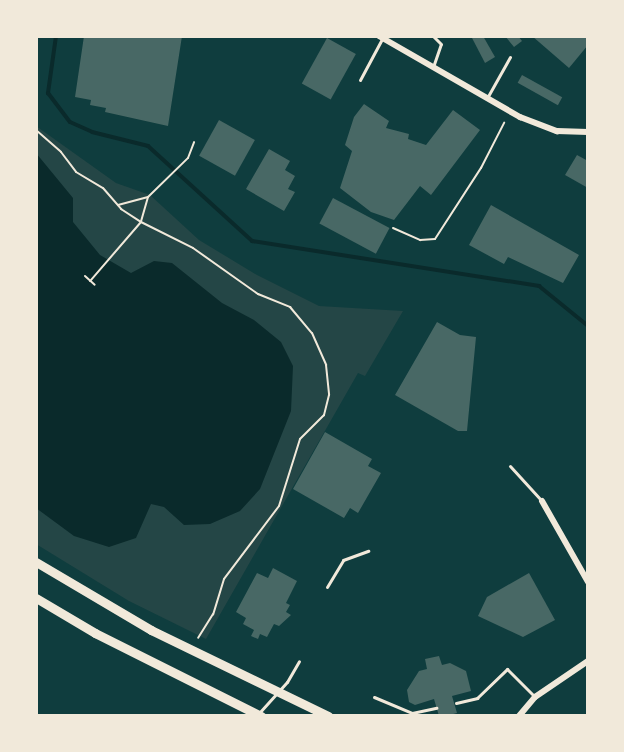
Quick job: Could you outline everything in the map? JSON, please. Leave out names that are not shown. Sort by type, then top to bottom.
[{"type":"main road","points":[[39,563],[152,630],[328,716]]},
{"type":"main road","points":[[36,598],[95,633],[259,715]]},
{"type":"street","points":[[381,37],[495,103],[557,131],[588,132]]},
{"type":"street","points":[[542,501],[586,574],[588,582]]},
{"type":"street","points":[[519,716],[534,697],[588,661]]},
{"type":"lane","points":[[433,36],[441,44],[433,67]]},
{"type":"lane","points":[[360,80],[381,37]]},
{"type":"lane","points":[[487,98],[510,57]]},
{"type":"lane","points":[[510,466],[542,501]]},
{"type":"lane","points":[[327,587],[343,560],[368,551]]},
{"type":"lane","points":[[259,715],[299,662]]},
{"type":"lane","points":[[456,703],[477,698],[507,669],[534,697]]},
{"type":"lane","points":[[374,697],[412,713],[436,708]]},
{"type":"path","points":[[393,228],[420,240],[435,239],[481,168],[504,123]]},
{"type":"path","points":[[36,130],[61,152],[76,172],[103,188],[118,205],[141,222],[193,248],[258,294],[290,308],[316,340],[329,387],[324,415],[296,448],[279,506],[224,579],[213,614],[198,638]]},
{"type":"path","points":[[118,205],[148,197],[186,161],[194,142]]},
{"type":"path","points":[[90,281],[141,222],[148,197]]},
{"type":"path","points":[[85,276],[95,285]]},
{"type":"shaded area","points":[[36,126],[116,183],[150,195],[199,240],[257,275],[319,306],[403,311],[365,376],[358,373],[206,639],[129,601],[36,544]]},
{"type":"shaded area","points":[[36,153],[73,198],[73,222],[100,255],[131,273],[154,261],[172,263],[222,303],[254,320],[281,342],[293,366],[291,411],[260,489],[240,511],[210,524],[184,525],[164,507],[151,504],[136,538],[109,547],[74,536],[36,508]]},
{"type":"building","points":[[84,36],[182,36],[168,126],[105,112],[106,108],[90,105],[91,100],[75,97]]},
{"type":"building","points":[[471,36],[483,36],[495,57],[485,63]]},
{"type":"building","points":[[505,36],[518,36],[522,41],[514,47]]},
{"type":"building","points":[[532,36],[588,36],[588,45],[569,68]]},
{"type":"building","points":[[327,38],[356,54],[331,99],[302,83]]},
{"type":"building","points":[[522,75],[562,97],[558,105],[518,83]]},
{"type":"building","points":[[364,104],[389,121],[386,128],[409,134],[408,139],[426,145],[453,110],[480,130],[431,195],[420,186],[394,220],[371,212],[340,188],[352,151],[345,145],[354,117]]},
{"type":"building","points":[[219,120],[255,140],[235,176],[199,156]]},
{"type":"building","points":[[269,149],[290,161],[285,170],[295,176],[288,189],[295,192],[284,211],[246,189]]},
{"type":"building","points":[[577,155],[588,161],[588,188],[565,175]]},
{"type":"building","points":[[333,198],[390,228],[376,254],[319,224]]},
{"type":"building","points":[[491,205],[579,255],[563,283],[508,257],[504,264],[469,245]]},
{"type":"building","points":[[437,322],[460,335],[476,337],[467,431],[458,431],[395,395]]},
{"type":"building","points":[[325,432],[372,459],[368,466],[381,473],[358,513],[350,508],[344,518],[293,489]]},
{"type":"building","points":[[273,568],[297,581],[286,603],[290,605],[286,612],[291,615],[279,626],[274,624],[267,637],[260,634],[258,639],[251,636],[254,630],[243,624],[246,618],[236,612],[257,573],[268,578]]},
{"type":"building","points":[[529,573],[555,620],[523,637],[478,616],[487,597]]},
{"type":"building","points":[[439,656],[442,665],[450,663],[466,671],[471,691],[452,696],[457,713],[446,716],[439,716],[434,699],[415,705],[409,702],[407,690],[419,671],[427,669],[425,659]]},
{"type":"waterway","points":[[56,36],[48,93],[70,122],[92,132],[148,146],[252,241],[539,286],[588,326]]}]
